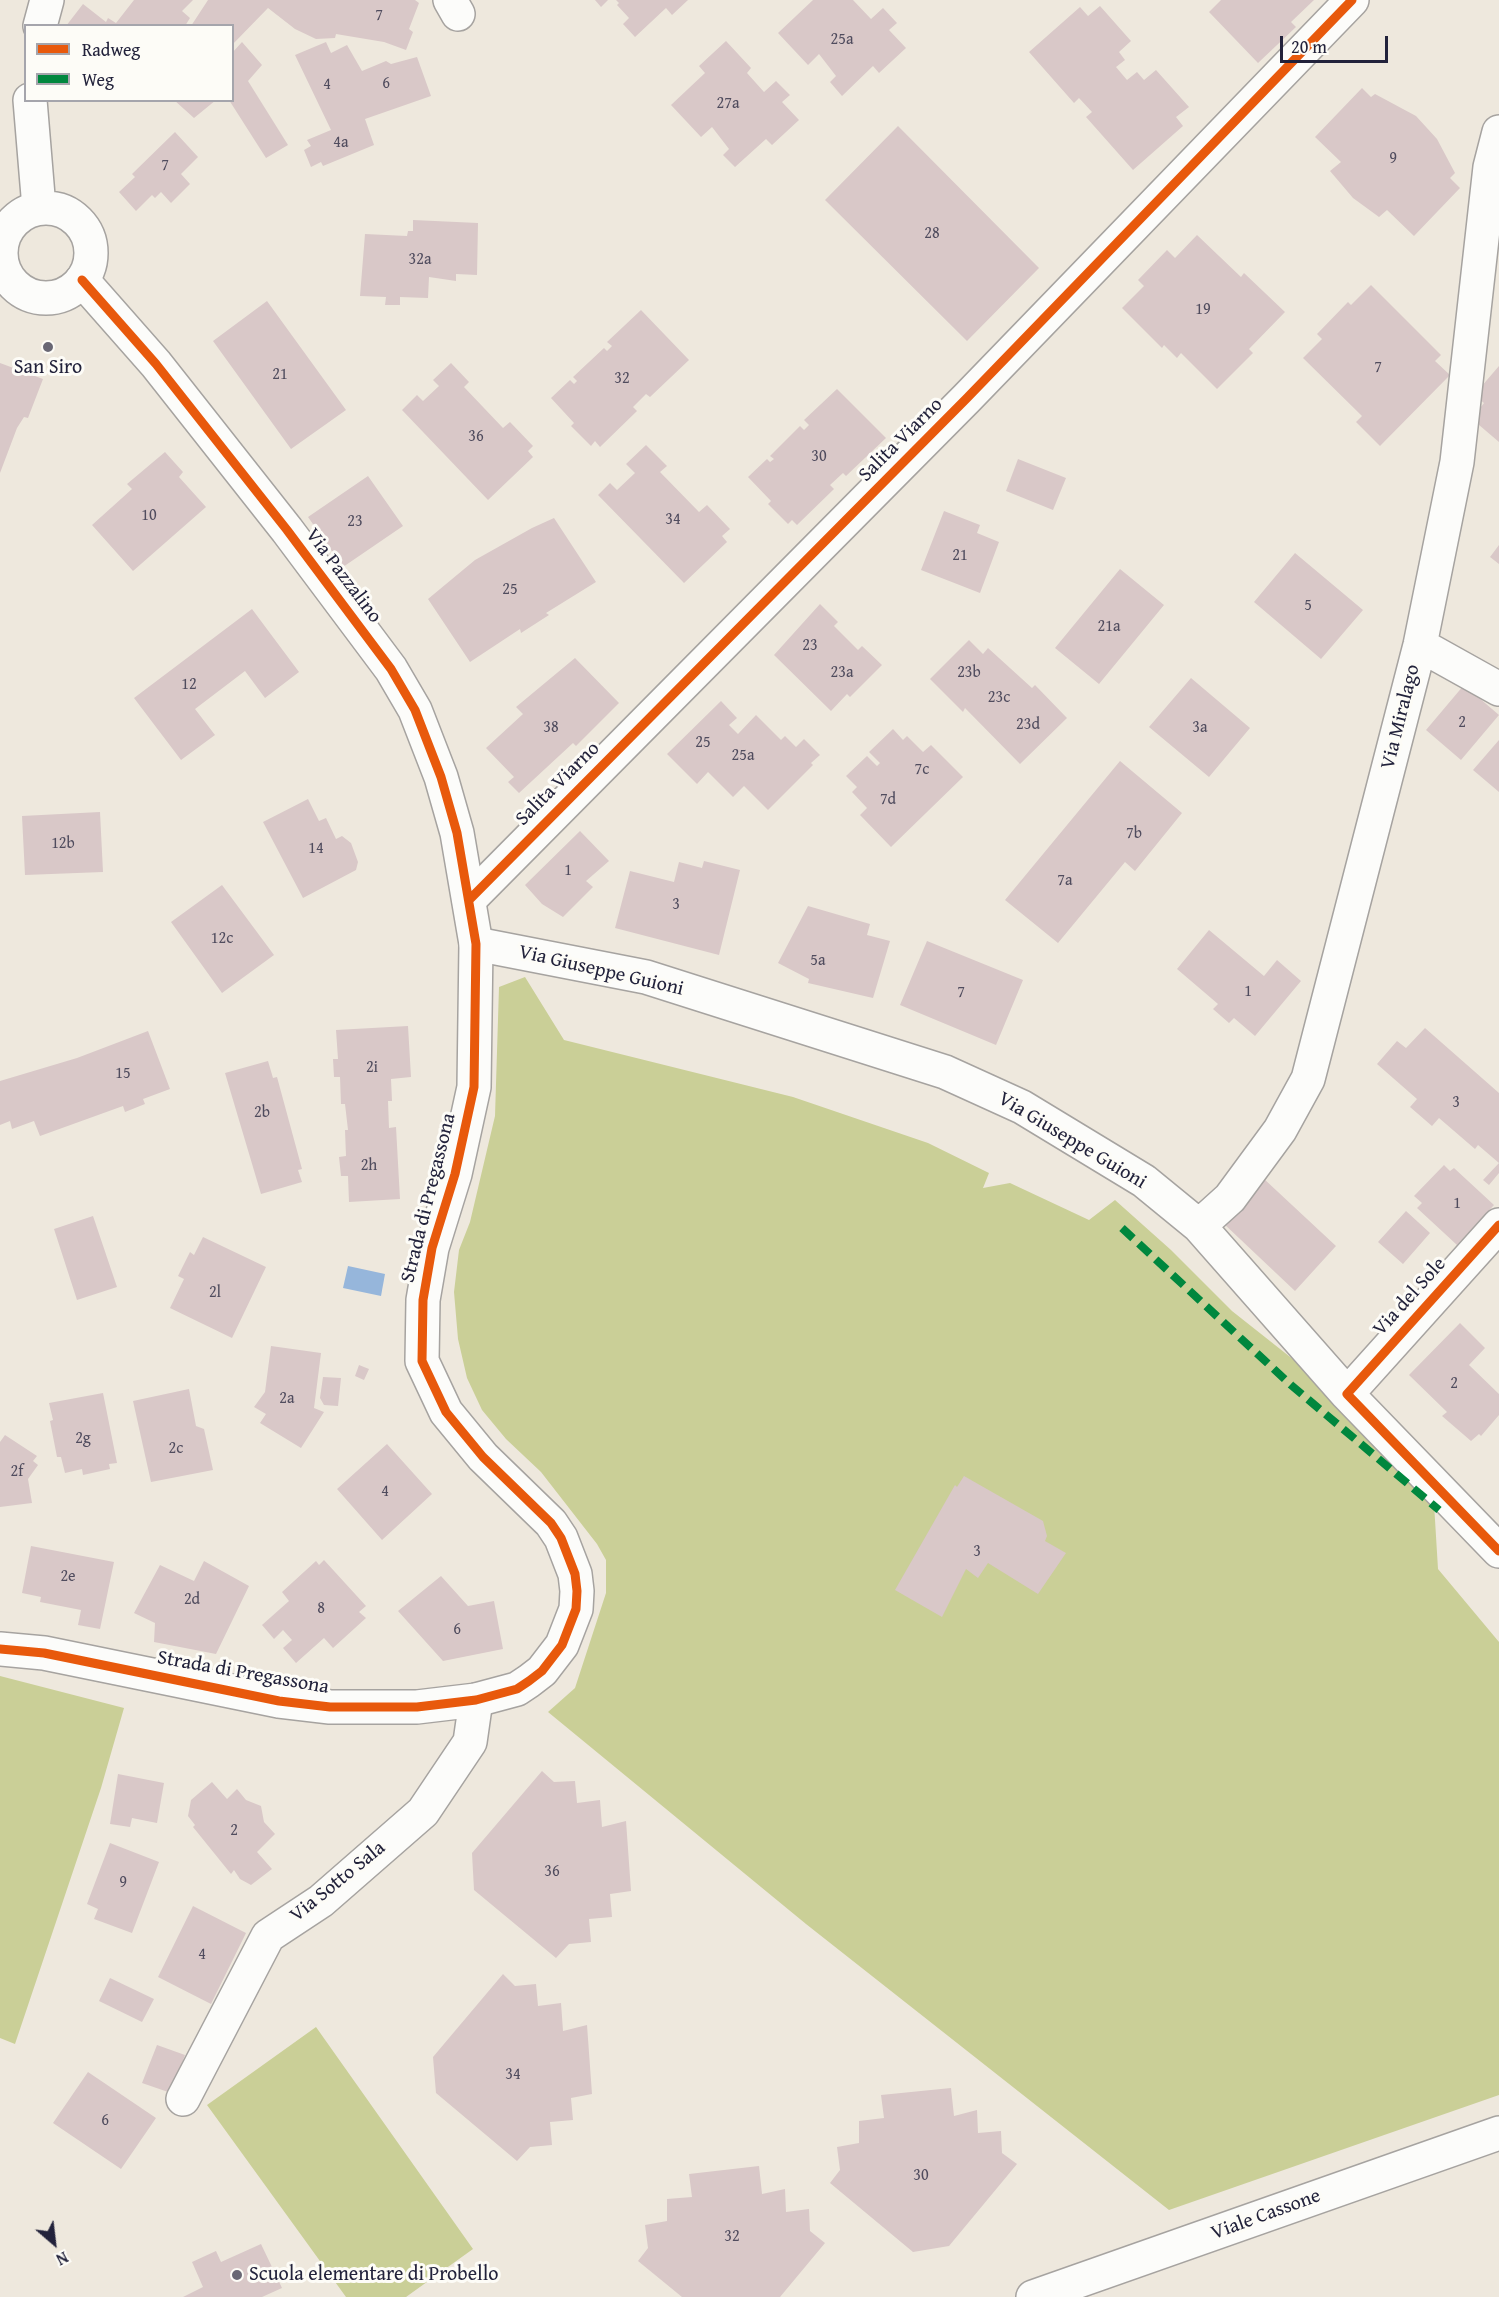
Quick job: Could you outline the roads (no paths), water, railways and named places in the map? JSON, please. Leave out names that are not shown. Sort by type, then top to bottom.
[{"type":"street","points":[[41,24],[47,0]]},
{"type":"street","name":"Salita Viarno","points":[[469,900],[967,398],[1352,0]]},
{"type":"street","points":[[30,102],[39,208]]},
{"type":"street","name":"Via Miralago","points":[[1199,1226],[1230,1198],[1280,1130],[1308,1079],[1420,645],[1457,462],[1499,132]]},
{"type":"street","points":[[39,208],[66,212],[84,230],[91,255],[82,280],[72,290],[59,296],[45,298],[18,289],[8,279],[1,256],[6,232],[14,221],[39,208]]},
{"type":"street","name":"Via Pazzalino","points":[[82,280],[156,364],[287,531],[391,669],[415,710],[441,777],[457,833],[476,944]]},
{"type":"street","points":[[1420,645],[1499,689]]},
{"type":"street","name":"Via Giuseppe Guioni","points":[[476,944],[646,977],[945,1072],[1022,1107],[1144,1181],[1199,1226],[1347,1394],[1499,1551]]},
{"type":"street","name":"Strada di Pregassona","points":[[0,1649],[44,1653],[231,1693],[330,1707],[417,1707],[476,1700],[517,1689],[542,1671],[562,1645],[576,1609],[578,1591],[575,1574],[561,1538],[551,1523],[483,1457],[446,1412],[422,1361],[423,1300],[432,1248],[455,1174],[474,1087],[476,944]]},
{"type":"street","name":"Via del Sole","points":[[1347,1394],[1496,1236]]},
{"type":"street","name":"Via Sotto Sala","points":[[183,2099],[268,1936],[321,1901],[423,1812],[470,1742],[476,1700]]},
{"type":"street","name":"Viale Cassone","points":[[1034,2297],[1499,2133]]},
{"type":"water","points":[[348,1266],[385,1274],[381,1296],[343,1288]]},
{"type":"place","name":"San Siro","points":[[48,347]]},
{"type":"place","name":"Scuola elementare di Probello","points":[[237,2275]]}]
